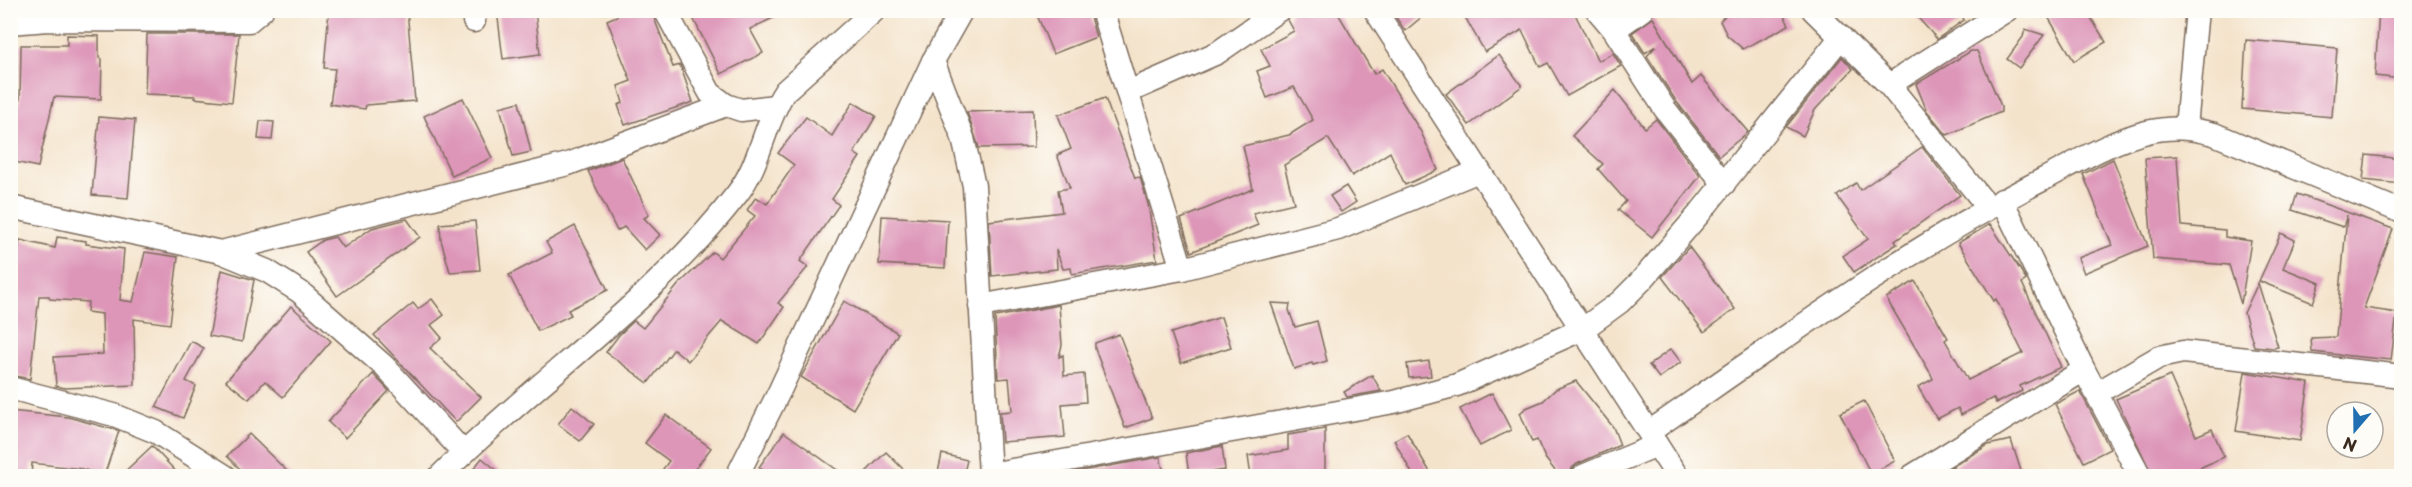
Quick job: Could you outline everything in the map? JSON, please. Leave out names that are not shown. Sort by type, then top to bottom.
[{"type":"street","points":[[10,23],[48,20],[249,21],[262,10]]},
{"type":"street","points":[[665,10],[710,93],[726,105],[741,110],[775,106]]},
{"type":"street","points":[[440,477],[464,453],[614,324],[709,229],[753,170],[775,106],[793,83],[875,10]]},
{"type":"street","points":[[737,477],[780,390],[933,61],[962,10]]},
{"type":"street","points":[[1102,10],[1182,269]]},
{"type":"street","points":[[1128,92],[1217,53],[1279,10]]},
{"type":"street","points":[[1375,10],[1677,477]]},
{"type":"street","points":[[1597,10],[1614,30],[1665,109],[1724,184]]},
{"type":"street","points":[[1614,30],[1642,10]]},
{"type":"street","points":[[1813,10],[1889,85],[1995,204],[2140,477]]},
{"type":"street","points":[[1889,85],[2007,10]]},
{"type":"street","points":[[2186,127],[2197,10]]},
{"type":"street","points":[[933,61],[963,138],[974,186],[990,475],[1394,402],[1457,385],[1583,329],[1620,302],[1641,281],[1724,184],[1842,37]]},
{"type":"street","points":[[221,252],[557,167],[726,105]]},
{"type":"street","points":[[1583,477],[1653,438],[1802,325],[1995,204],[2122,139],[2149,132],[2186,127],[2214,134],[2402,212]]},
{"type":"street","points":[[980,306],[1182,269],[1338,229],[1479,171]]},
{"type":"street","points":[[10,207],[221,252],[267,271],[300,292],[384,366],[464,453]]},
{"type":"street","points":[[2097,393],[2159,357],[2182,352],[2402,376]]},
{"type":"street","points":[[1912,477],[2084,370]]},
{"type":"street","points":[[10,388],[114,415],[135,423],[156,432],[221,475]]},
{"type":"building","points":[[329,10],[407,10],[415,101],[366,105],[365,109],[330,104],[335,69],[324,68]]},
{"type":"building","points":[[497,10],[535,10],[540,54],[503,59]]},
{"type":"building","points":[[631,10],[651,10],[673,67],[680,65],[693,102],[625,125],[618,105],[623,103],[618,86],[631,81],[607,20]]},
{"type":"building","points":[[689,10],[790,10],[750,29],[763,53],[721,74]]},
{"type":"building","points":[[1035,10],[1088,10],[1096,37],[1053,54]]},
{"type":"building","points":[[1292,10],[1336,10],[1374,74],[1382,69],[1421,132],[1438,170],[1405,185],[1390,152],[1352,176],[1328,138],[1284,165],[1294,203],[1253,213],[1258,225],[1191,252],[1181,219],[1253,189],[1243,146],[1289,135],[1313,120],[1294,87],[1267,98],[1257,71],[1270,66],[1261,49],[1294,31],[1288,20]]},
{"type":"building","points":[[1391,10],[1430,10],[1405,31]]},
{"type":"building","points":[[1461,10],[1573,10],[1598,61],[1613,53],[1621,66],[1567,96],[1548,63],[1540,67],[1522,30],[1485,52]]},
{"type":"building","points":[[1730,10],[1781,10],[1789,25],[1743,49],[1727,35],[1720,21]]},
{"type":"building","points":[[1911,10],[1960,10],[1964,20],[1937,39]]},
{"type":"building","points":[[2044,10],[2086,10],[2106,42],[2074,61]]},
{"type":"building","points":[[2379,10],[2402,10],[2402,79],[2375,76]]},
{"type":"building","points":[[1653,18],[1692,84],[1701,76],[1748,132],[1719,156],[1676,101],[1647,56],[1656,46],[1645,53],[1632,33]]},
{"type":"building","points":[[2025,29],[2044,35],[2019,68],[2007,59],[2023,37]]},
{"type":"building","points":[[147,34],[239,34],[232,102],[194,98],[195,96],[145,94]]},
{"type":"building","points":[[67,35],[99,36],[99,58],[102,59],[101,99],[54,97],[38,167],[10,161],[10,142],[20,98],[21,45],[67,45]]},
{"type":"building","points":[[2246,40],[2337,48],[2332,117],[2242,109]]},
{"type":"building","points":[[1971,51],[1977,51],[2001,106],[2001,112],[1947,135],[1927,111],[1916,84]]},
{"type":"building","points":[[1499,55],[1522,86],[1469,125],[1446,94]]},
{"type":"building","points":[[1842,57],[1853,69],[1815,110],[1803,136],[1786,127]]},
{"type":"building","points":[[1615,90],[1645,128],[1656,119],[1700,176],[1652,237],[1618,210],[1626,201],[1598,169],[1603,164],[1572,136]]},
{"type":"building","points":[[463,98],[492,158],[452,176],[424,116]]},
{"type":"building","points":[[1105,98],[1135,178],[1140,177],[1148,204],[1157,260],[1072,274],[1071,268],[1063,269],[1056,249],[1057,269],[992,276],[989,221],[1062,212],[1058,190],[1070,188],[1057,155],[1071,149],[1058,115]]},
{"type":"building","points":[[519,102],[531,152],[513,156],[500,107]]},
{"type":"building","points":[[853,102],[876,116],[854,153],[860,157],[832,199],[839,205],[800,261],[808,267],[778,303],[784,307],[759,344],[722,321],[688,361],[674,349],[648,383],[606,352],[634,321],[643,328],[679,284],[713,252],[720,258],[755,216],[747,210],[756,197],[767,204],[794,165],[778,153],[806,117],[832,136]]},
{"type":"building","points":[[1033,110],[1034,147],[979,148],[967,112]]},
{"type":"building","points":[[99,117],[135,120],[128,198],[92,195]]},
{"type":"building","points":[[260,121],[274,122],[272,140],[258,139]]},
{"type":"building","points":[[1922,147],[1960,195],[1895,241],[1897,244],[1854,272],[1843,256],[1868,239],[1837,196],[1856,183],[1860,190]]},
{"type":"building","points":[[2366,155],[2402,159],[2402,184],[2363,180]]},
{"type":"building","points":[[2177,156],[2182,226],[2225,230],[2225,237],[2251,241],[2241,304],[2229,265],[2153,259],[2145,158]]},
{"type":"building","points":[[622,158],[649,215],[644,218],[660,235],[645,250],[624,227],[617,231],[588,171]]},
{"type":"building","points":[[2113,159],[2148,246],[2084,273],[2078,258],[2112,245],[2083,174]]},
{"type":"building","points":[[1346,186],[1356,202],[1341,212],[1330,196]]},
{"type":"building","points":[[2297,194],[2393,229],[2364,308],[2397,313],[2391,360],[2312,352],[2311,338],[2336,337],[2347,215],[2343,227],[2292,210]]},
{"type":"building","points":[[882,216],[948,220],[945,268],[879,264]]},
{"type":"building","points":[[407,219],[420,237],[337,296],[306,252],[323,240],[335,237],[343,248],[372,228]]},
{"type":"building","points":[[475,221],[480,270],[450,272],[441,240],[440,224]]},
{"type":"building","points":[[1990,224],[2026,280],[2022,283],[2061,367],[2020,386],[2022,391],[1996,403],[1993,398],[1961,415],[1958,408],[1937,419],[1918,387],[1933,379],[1931,374],[1886,298],[1915,281],[1948,338],[1945,340],[1968,380],[2023,353],[1996,299],[1994,301],[1958,243]]},
{"type":"building","points":[[575,226],[608,290],[568,310],[571,315],[538,331],[509,275],[552,253],[546,242]]},
{"type":"building","points":[[2281,233],[2295,240],[2283,268],[2320,283],[2313,303],[2259,281]]},
{"type":"building","points":[[57,237],[124,249],[120,300],[133,302],[145,252],[178,257],[170,324],[134,319],[135,385],[65,388],[56,386],[54,357],[103,354],[102,314],[87,312],[88,302],[50,299],[49,296],[39,296],[30,379],[10,375],[10,332],[14,333],[10,282],[20,240],[55,248]]},
{"type":"building","points":[[1689,247],[1735,309],[1704,332],[1662,277]]},
{"type":"building","points":[[222,270],[254,280],[242,342],[209,336]]},
{"type":"building","points":[[2258,283],[2278,347],[2254,346],[2244,313]]},
{"type":"building","points":[[432,299],[444,315],[431,325],[442,338],[430,348],[481,397],[456,422],[374,335],[413,303],[418,309]]},
{"type":"building","points":[[844,301],[898,333],[853,409],[801,377]]},
{"type":"building","points":[[1271,303],[1290,304],[1289,310],[1295,327],[1317,321],[1327,361],[1294,369]]},
{"type":"building","points":[[1059,305],[1062,345],[1059,357],[1063,355],[1064,376],[1084,374],[1086,402],[1062,404],[1065,437],[1002,442],[1000,412],[1012,411],[1009,378],[998,379],[995,317]]},
{"type":"building","points":[[291,306],[331,341],[283,397],[265,381],[249,399],[226,381]]},
{"type":"building","points":[[1221,317],[1231,347],[1181,363],[1171,333]]},
{"type":"building","points":[[1119,334],[1152,418],[1125,428],[1095,349],[1095,343]]},
{"type":"building","points":[[191,341],[204,348],[186,381],[196,386],[183,418],[156,407]]},
{"type":"building","points":[[1671,349],[1681,362],[1659,378],[1649,365]]},
{"type":"building","points":[[1429,361],[1431,376],[1409,378],[1407,364]]},
{"type":"building","points":[[2245,372],[2309,383],[2300,441],[2236,431]]},
{"type":"building","points":[[373,374],[389,391],[345,438],[328,422]]},
{"type":"building","points":[[1372,375],[1381,391],[1347,397],[1344,392]]},
{"type":"building","points":[[2170,376],[2196,436],[2212,429],[2224,457],[2179,477],[2153,477],[2116,399]]},
{"type":"building","points":[[1576,381],[1613,427],[1620,445],[1577,464],[1572,468],[1570,477],[1560,477],[1545,458],[1537,440],[1532,442],[1520,413],[1543,401],[1556,389]]},
{"type":"building","points":[[2080,391],[2110,449],[2084,462],[2055,404]]},
{"type":"building","points":[[1492,393],[1511,430],[1480,446],[1460,409]]},
{"type":"building","points":[[1864,401],[1895,461],[1871,474],[1840,413]]},
{"type":"building","points":[[572,406],[594,424],[580,441],[558,424]]},
{"type":"building","points":[[10,411],[68,417],[119,431],[104,476],[82,469],[32,463],[31,477],[10,477]]},
{"type":"building","points":[[666,415],[711,448],[689,477],[657,477],[669,461],[645,443]]},
{"type":"building","points":[[1325,429],[1325,477],[1251,477],[1248,456],[1288,450],[1288,435]]},
{"type":"building","points":[[784,432],[847,477],[772,477],[759,467]]},
{"type":"building","points":[[1407,433],[1433,477],[1414,477],[1394,440]]},
{"type":"building","points":[[249,434],[293,477],[248,477],[227,456]]},
{"type":"building","points":[[2011,440],[2023,477],[1941,477],[1940,474],[1988,445]]},
{"type":"building","points":[[152,446],[181,477],[119,477]]},
{"type":"building","points":[[1222,446],[1225,470],[1189,475],[1186,453]]},
{"type":"building","points":[[886,452],[911,477],[861,477]]},
{"type":"building","points":[[942,454],[967,460],[963,477],[937,477]]},
{"type":"building","points":[[1160,457],[1165,477],[1065,477],[1064,474]]},
{"type":"building","points":[[482,458],[505,477],[467,477]]}]
